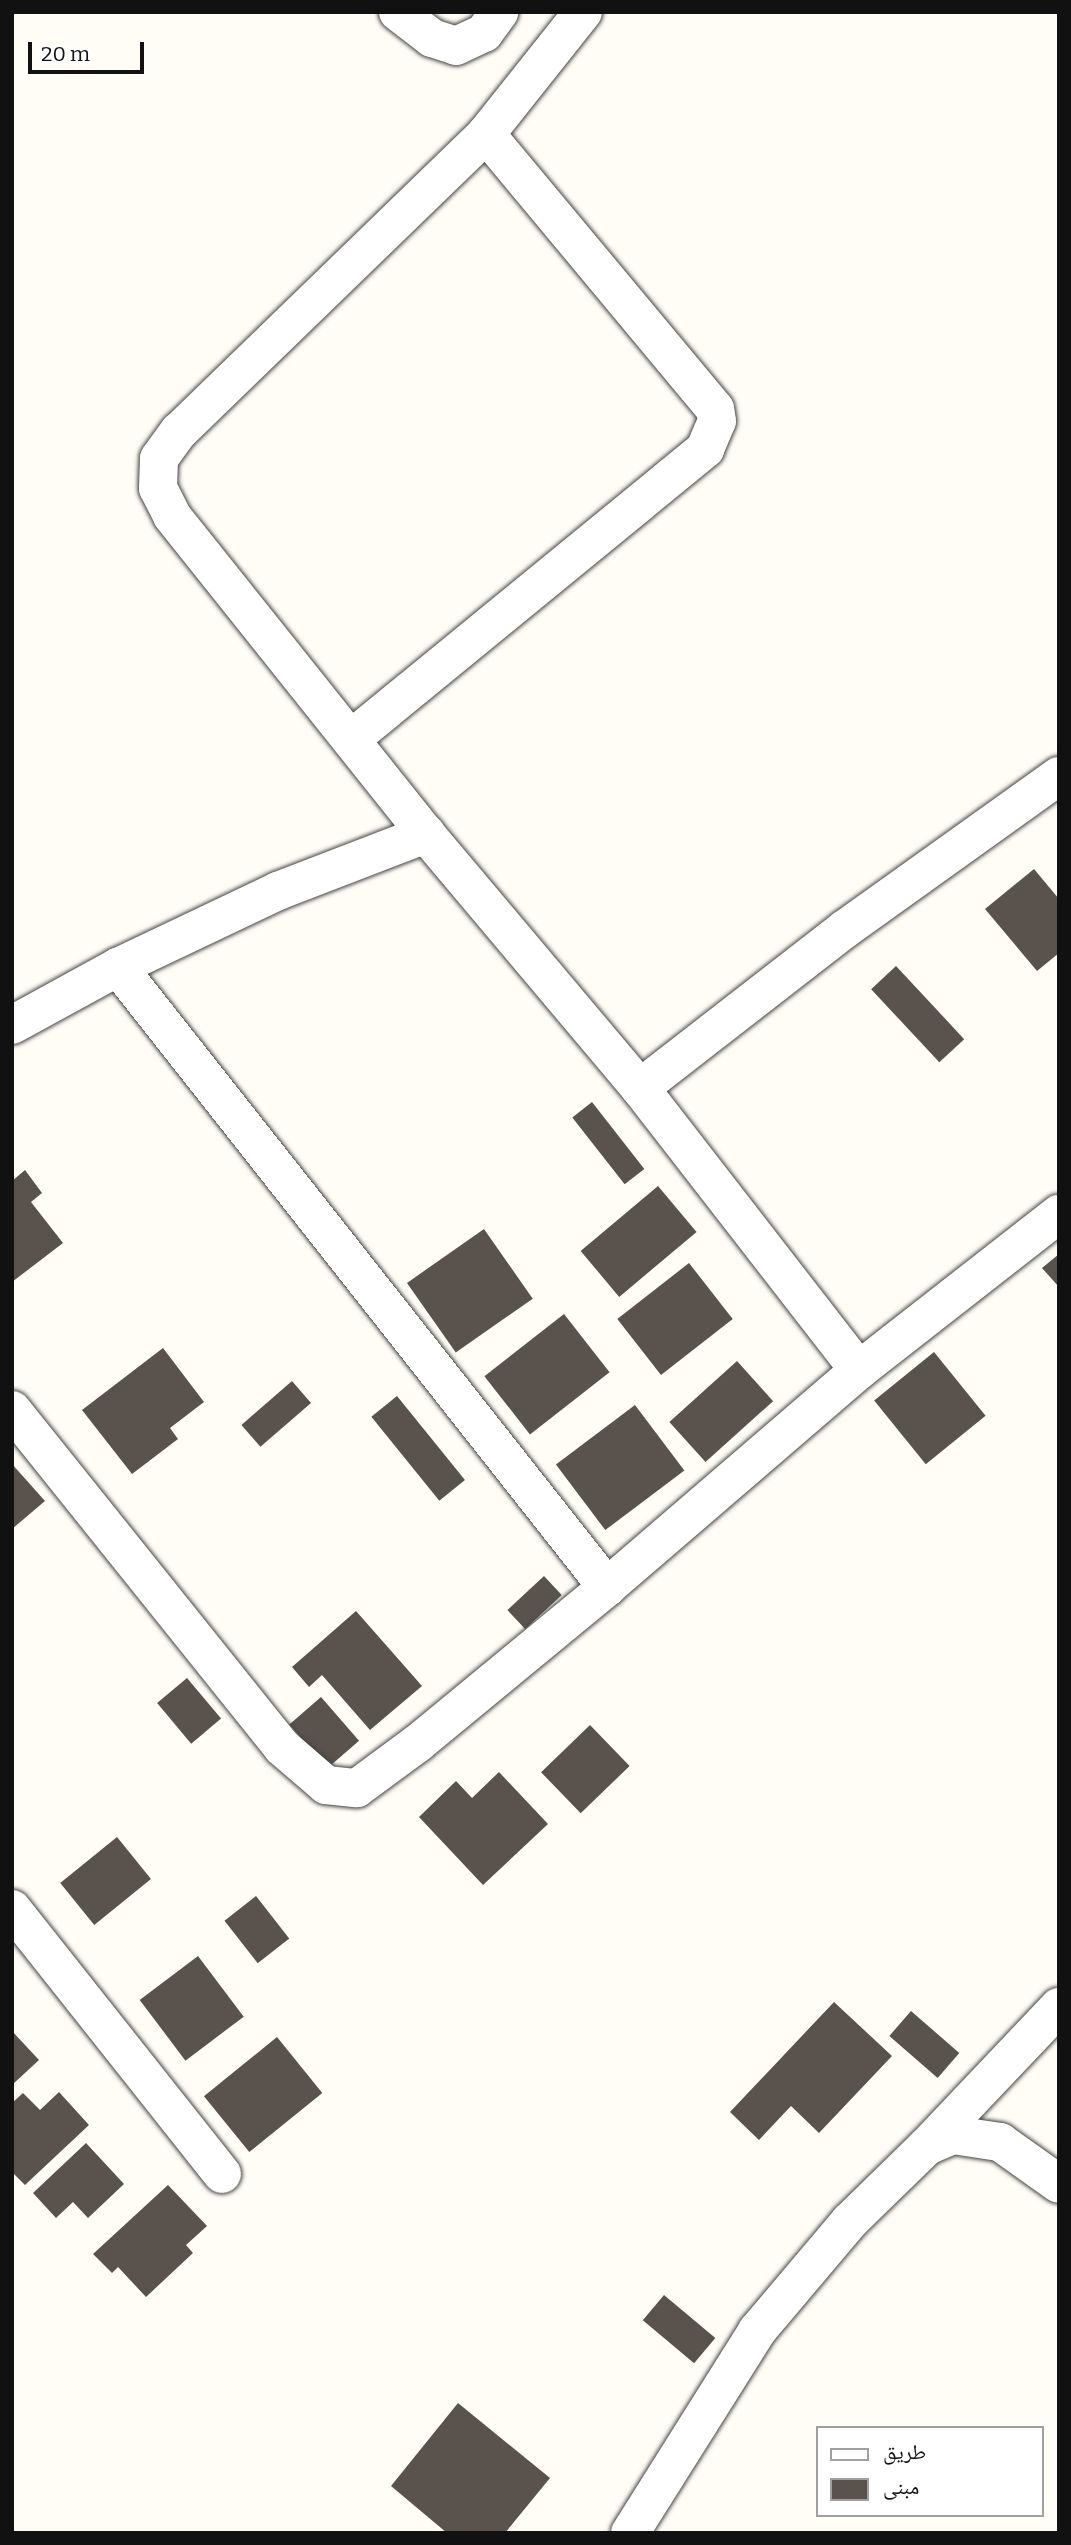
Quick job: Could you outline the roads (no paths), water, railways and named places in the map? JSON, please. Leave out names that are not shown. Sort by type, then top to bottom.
[{"type":"street","points":[[398,12],[432,38],[456,46],[484,33],[499,12]]},
{"type":"street","points":[[583,12],[486,134],[179,431],[159,460],[158,488],[172,516],[426,834],[640,1088],[859,1370]]},
{"type":"street","points":[[351,738],[705,449],[715,434],[715,409],[486,134]]},
{"type":"street","points":[[640,1088],[845,929],[1059,776]]},
{"type":"street","points":[[12,1025],[118,967],[278,891],[426,834]]},
{"type":"street","points":[[118,967],[607,1587]]},
{"type":"street","points":[[12,1410],[282,1747],[326,1786],[358,1788],[418,1743],[607,1587],[859,1370],[1059,1214]]},
{"type":"street","points":[[12,1909],[222,2174]]},
{"type":"street","points":[[630,2533],[757,2331],[849,2222],[927,2146],[1059,2007]]},
{"type":"street","points":[[927,2146],[953,2136],[1000,2142],[1059,2184]]}]
